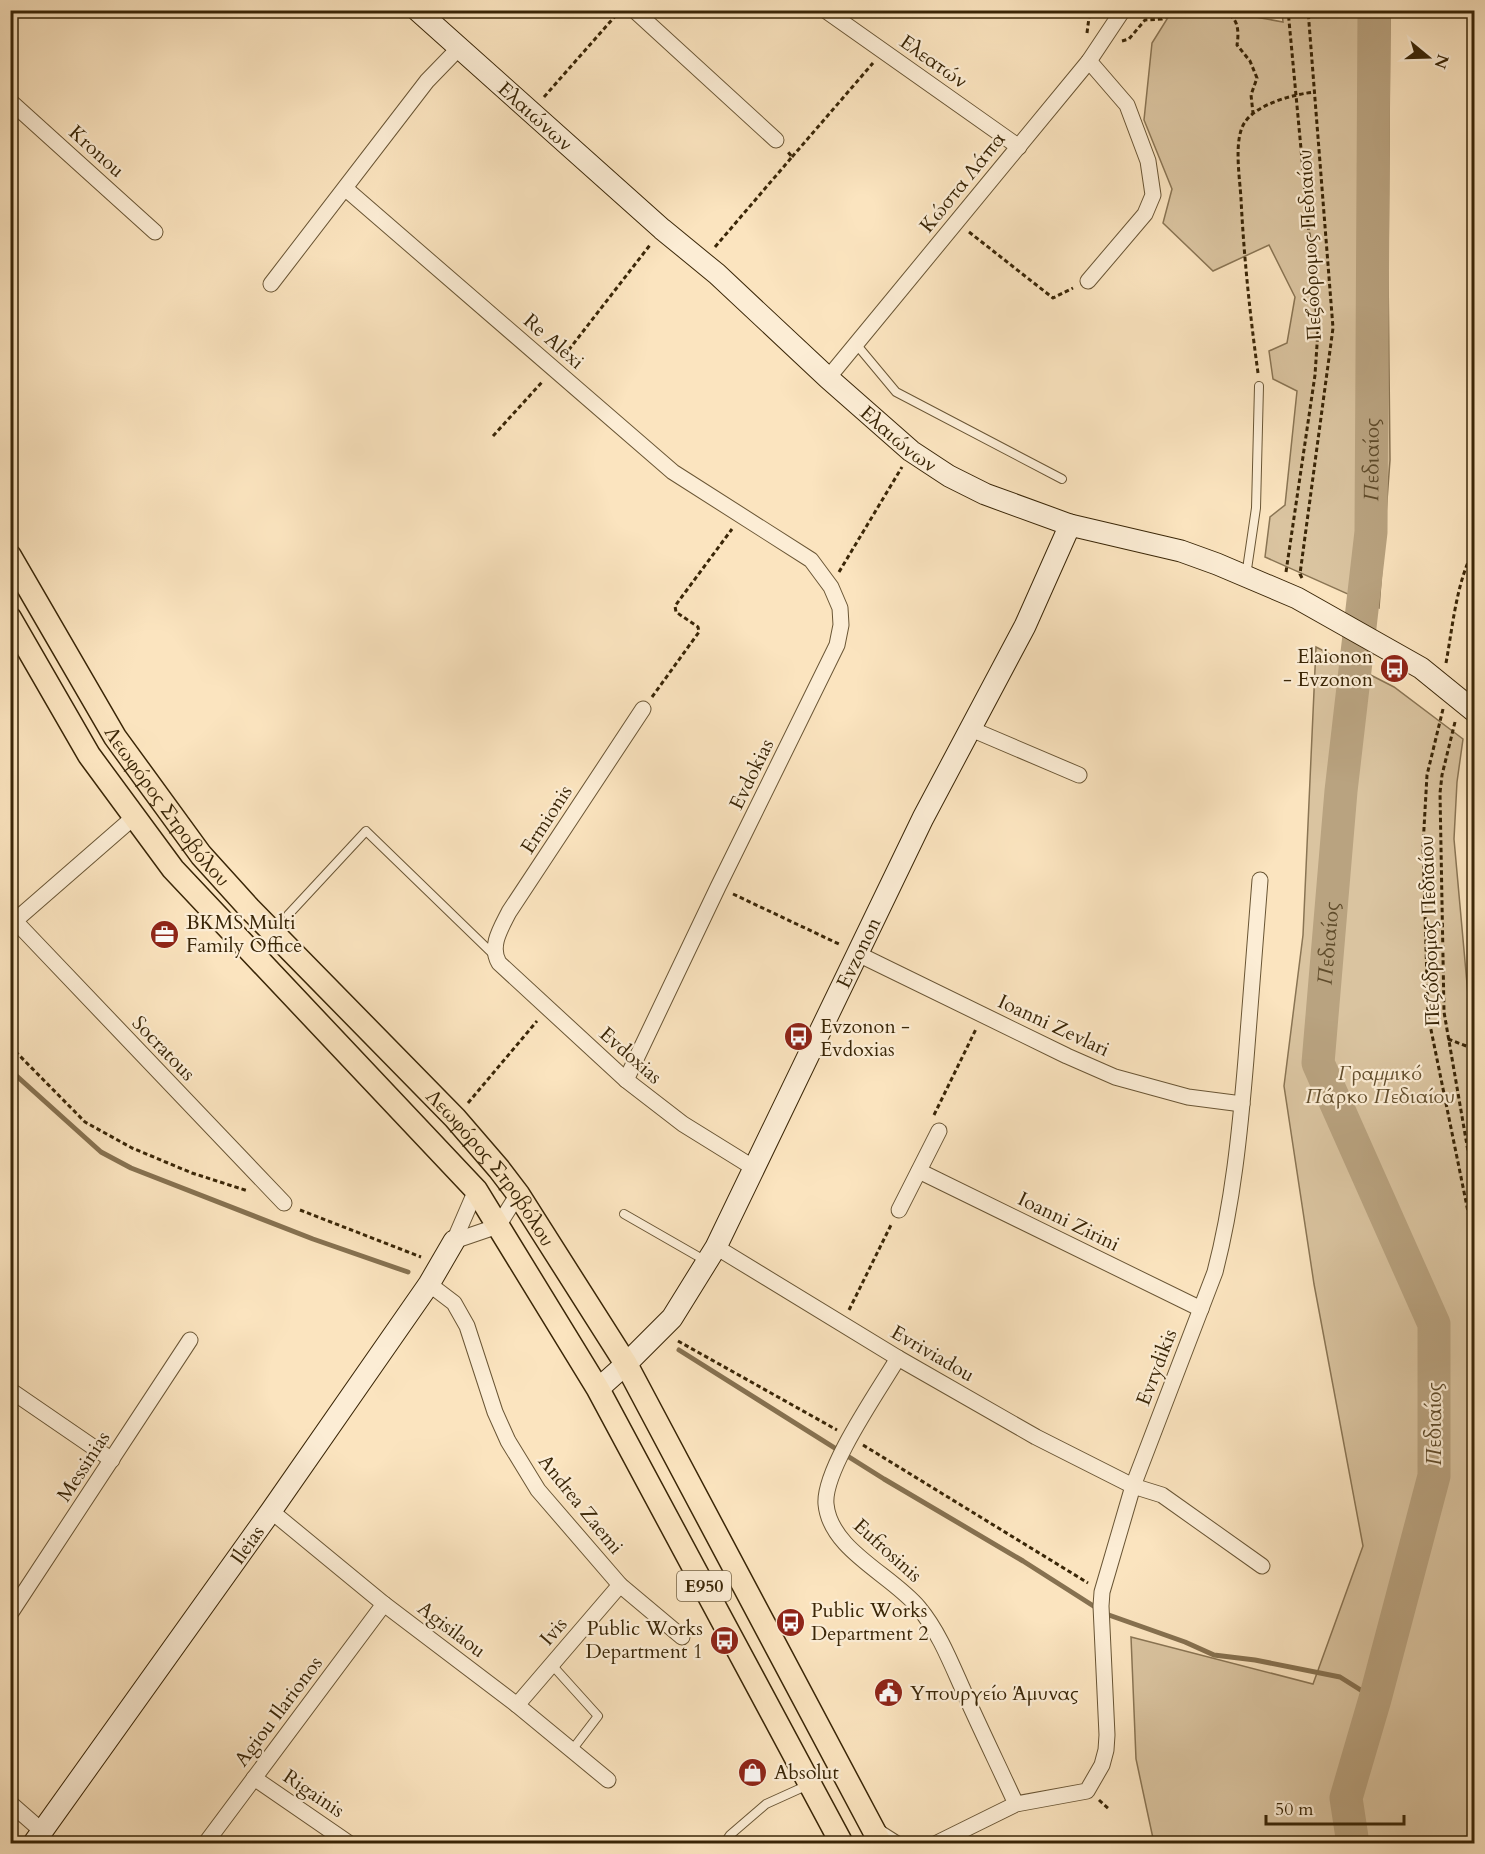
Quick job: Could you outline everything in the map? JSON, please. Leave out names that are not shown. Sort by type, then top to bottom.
[{"type":"main road","name":"Λεωφόρος Στροβόλου","points":[[10,556],[115,737],[201,855],[249,908],[455,1118],[500,1169],[518,1194],[626,1364],[877,1836]]},
{"type":"main road","name":"Λεωφόρος Στροβόλου","points":[[10,618],[89,755],[173,869],[476,1190],[598,1389],[842,1844]]},
{"type":"street","name":"Ελαιώνων","points":[[417,10],[702,262],[828,378],[912,451],[949,476],[1016,506],[1070,525],[1181,551],[1246,576],[1301,591],[1421,668],[1440,672],[1474,711]]},
{"type":"street","points":[[634,10],[776,140]]},
{"type":"street","name":"Ελεατών","points":[[825,10],[1018,147]]},
{"type":"street","name":"Κώστα Λάπα","points":[[828,378],[1089,61],[1124,10]]},
{"type":"street","points":[[270,284],[346,189],[427,81],[459,48]]},
{"type":"street","points":[[1088,282],[1145,214],[1153,195],[1148,161],[1127,105],[1089,61]]},
{"type":"street","name":"Kronou","points":[[10,101],[155,232]]},
{"type":"street","name":"Re Alexi","points":[[346,189],[673,472],[742,516]]},
{"type":"street","name":"Evdokias","points":[[626,1080],[837,645],[841,625],[840,608],[831,587],[811,560],[742,516]]},
{"type":"street","name":"Evzonon","points":[[598,1389],[672,1318],[712,1254],[924,818],[1025,626],[1070,525]]},
{"type":"street","name":"Ermionis","points":[[495,956],[495,945],[509,912],[643,709]]},
{"type":"street","points":[[971,729],[1079,775]]},
{"type":"street","points":[[13,923],[134,817]]},
{"type":"street","name":"Evrydikis","points":[[935,1843],[1016,1804],[1087,1791],[1102,1765],[1107,1736],[1102,1599],[1133,1486],[1215,1272],[1223,1241],[1230,1207],[1242,1104],[1260,880]]},
{"type":"street","name":"Socratous","points":[[13,923],[284,1203]]},
{"type":"street","name":"Ioanni Zevlari","points":[[858,954],[1115,1077],[1188,1097],[1242,1104]]},
{"type":"street","name":"Evdoxias","points":[[495,956],[499,963],[626,1080],[682,1124],[754,1168]]},
{"type":"street","points":[[899,1210],[939,1131]]},
{"type":"street","name":"Ioanni Zirini","points":[[919,1171],[1201,1309]]},
{"type":"street","name":"Ileias","points":[[38,1837],[271,1512],[429,1284],[454,1241],[476,1190]]},
{"type":"street","points":[[454,1241],[498,1226],[518,1194]]},
{"type":"street","name":"Evriviadou","points":[[712,1254],[842,1324],[1036,1437],[1133,1486],[1162,1495],[1262,1566]]},
{"type":"street","name":"Andrea Zaemi","points":[[429,1284],[454,1303],[467,1326],[495,1412],[508,1441],[538,1490],[620,1585],[682,1637]]},
{"type":"street","name":"Messinias","points":[[10,1614],[17,1591],[112,1460],[190,1340]]},
{"type":"street","name":"Eufrosinis","points":[[898,1358],[832,1471],[828,1482],[826,1506],[832,1526],[838,1535],[858,1555],[909,1596],[926,1617],[945,1650],[1016,1804]]},
{"type":"street","points":[[10,1390],[112,1460]]},
{"type":"street","name":"Agisilaou","points":[[271,1512],[384,1604],[517,1705],[608,1780]]},
{"type":"street","name":"Ivis","points":[[517,1705],[620,1585]]},
{"type":"street","name":"Agiou Ilarionos","points":[[205,1844],[384,1604]]},
{"type":"street","name":"Rigainis","points":[[254,1778],[350,1844]]},
{"type":"street","points":[[10,1803],[38,1837]]},
{"type":"street","points":[[877,1836],[897,1844]]},
{"type":"lane","points":[[856,344],[896,392],[1062,479]]},
{"type":"lane","points":[[1246,576],[1256,508],[1259,386]]},
{"type":"lane","points":[[288,915],[366,831],[495,956]]},
{"type":"lane","points":[[624,1214],[712,1254]]},
{"type":"lane","points":[[552,1665],[598,1716],[572,1750]]},
{"type":"lane","points":[[724,1844],[730,1835],[766,1804],[810,1784]]},
{"type":"path","points":[[532,111],[621,10]]},
{"type":"path","points":[[1118,41],[1129,39],[1145,20],[1162,19],[1179,10]]},
{"type":"path","points":[[1200,10],[1209,13],[1224,13],[1233,19],[1239,29],[1238,45],[1250,61],[1257,78],[1251,95],[1253,113]]},
{"type":"path","points":[[1286,574],[1315,375],[1318,330],[1288,10]]},
{"type":"path","name":"Πεζόδρομος Πεδιαίου","points":[[1301,591],[1300,574],[1333,328],[1308,10]]},
{"type":"path","points":[[702,262],[883,51]]},
{"type":"path","points":[[1259,386],[1245,276],[1238,150],[1243,124],[1253,113],[1297,93],[1315,92]]},
{"type":"path","points":[[776,140],[792,157]]},
{"type":"path","points":[[956,222],[1053,298],[1088,282]]},
{"type":"path","points":[[493,436],[554,368],[662,229]]},
{"type":"path","points":[[831,587],[912,451]]},
{"type":"path","points":[[643,709],[699,632],[698,627],[676,612],[675,606],[742,516]]},
{"type":"path","points":[[1440,672],[1460,583],[1474,549]]},
{"type":"path","points":[[1445,702],[1427,775],[1423,834],[1428,1015],[1474,1241]]},
{"type":"path","name":"Πεζόδρομος Πεδιαίου","points":[[1455,721],[1440,793],[1444,1012],[1474,1186]]},
{"type":"path","points":[[718,887],[858,954]]},
{"type":"path","points":[[455,1118],[548,1008]]},
{"type":"path","points":[[939,1131],[933,1117],[983,1014]]},
{"type":"path","points":[[1447,1039],[1474,1049]]},
{"type":"path","points":[[10,1046],[85,1122],[132,1148],[253,1193]]},
{"type":"path","points":[[284,1203],[421,1257]]},
{"type":"path","points":[[842,1324],[899,1210]]},
{"type":"path","points":[[660,1330],[851,1438],[1102,1599]]},
{"type":"green space","points":[[1172,11],[1244,11],[1250,16],[1283,22],[1282,11],[1390,11],[1388,272],[1390,460],[1379,608],[1265,557],[1270,517],[1285,505],[1297,391],[1273,379],[1269,351],[1287,343],[1295,297],[1269,245],[1213,271],[1163,223],[1172,189],[1144,120],[1152,43]]},
{"type":"green space","name":"Γραμμικό Πάρκο Πεδιαίου","points":[[1316,647],[1394,687],[1463,739],[1457,782],[1454,839],[1474,1039],[1474,1843],[1154,1843],[1136,1759],[1131,1637],[1313,1684],[1363,1546],[1314,1284],[1284,1086],[1303,935]]},
{"type":"waterway","name":"Πεδιαίος","points":[[1353,1844],[1346,1798],[1375,1699],[1434,1476],[1434,1324],[1318,1063],[1341,791],[1371,532],[1374,10]]},
{"type":"waterway","points":[[10,1070],[101,1152],[131,1168],[313,1239],[408,1272]]},
{"type":"waterway","points":[[679,1350],[884,1479],[1023,1561],[1106,1614],[1185,1642],[1214,1655],[1255,1660],[1340,1677],[1375,1699]]},
{"type":"place","name":"Elaionon - Evzonon","points":[[1394,668]]},
{"type":"place","name":"BKMS Multi Family Office","points":[[165,934]]},
{"type":"place","name":"Evzonon - Evdoxias","points":[[799,1037]]},
{"type":"place","name":"Public Works Department 2","points":[[790,1622]]},
{"type":"place","name":"Public Works Department 1","points":[[724,1640]]},
{"type":"place","name":"Υπουργείο Άμυνας","points":[[889,1693]]},
{"type":"place","name":"Absolut","points":[[753,1772]]}]
